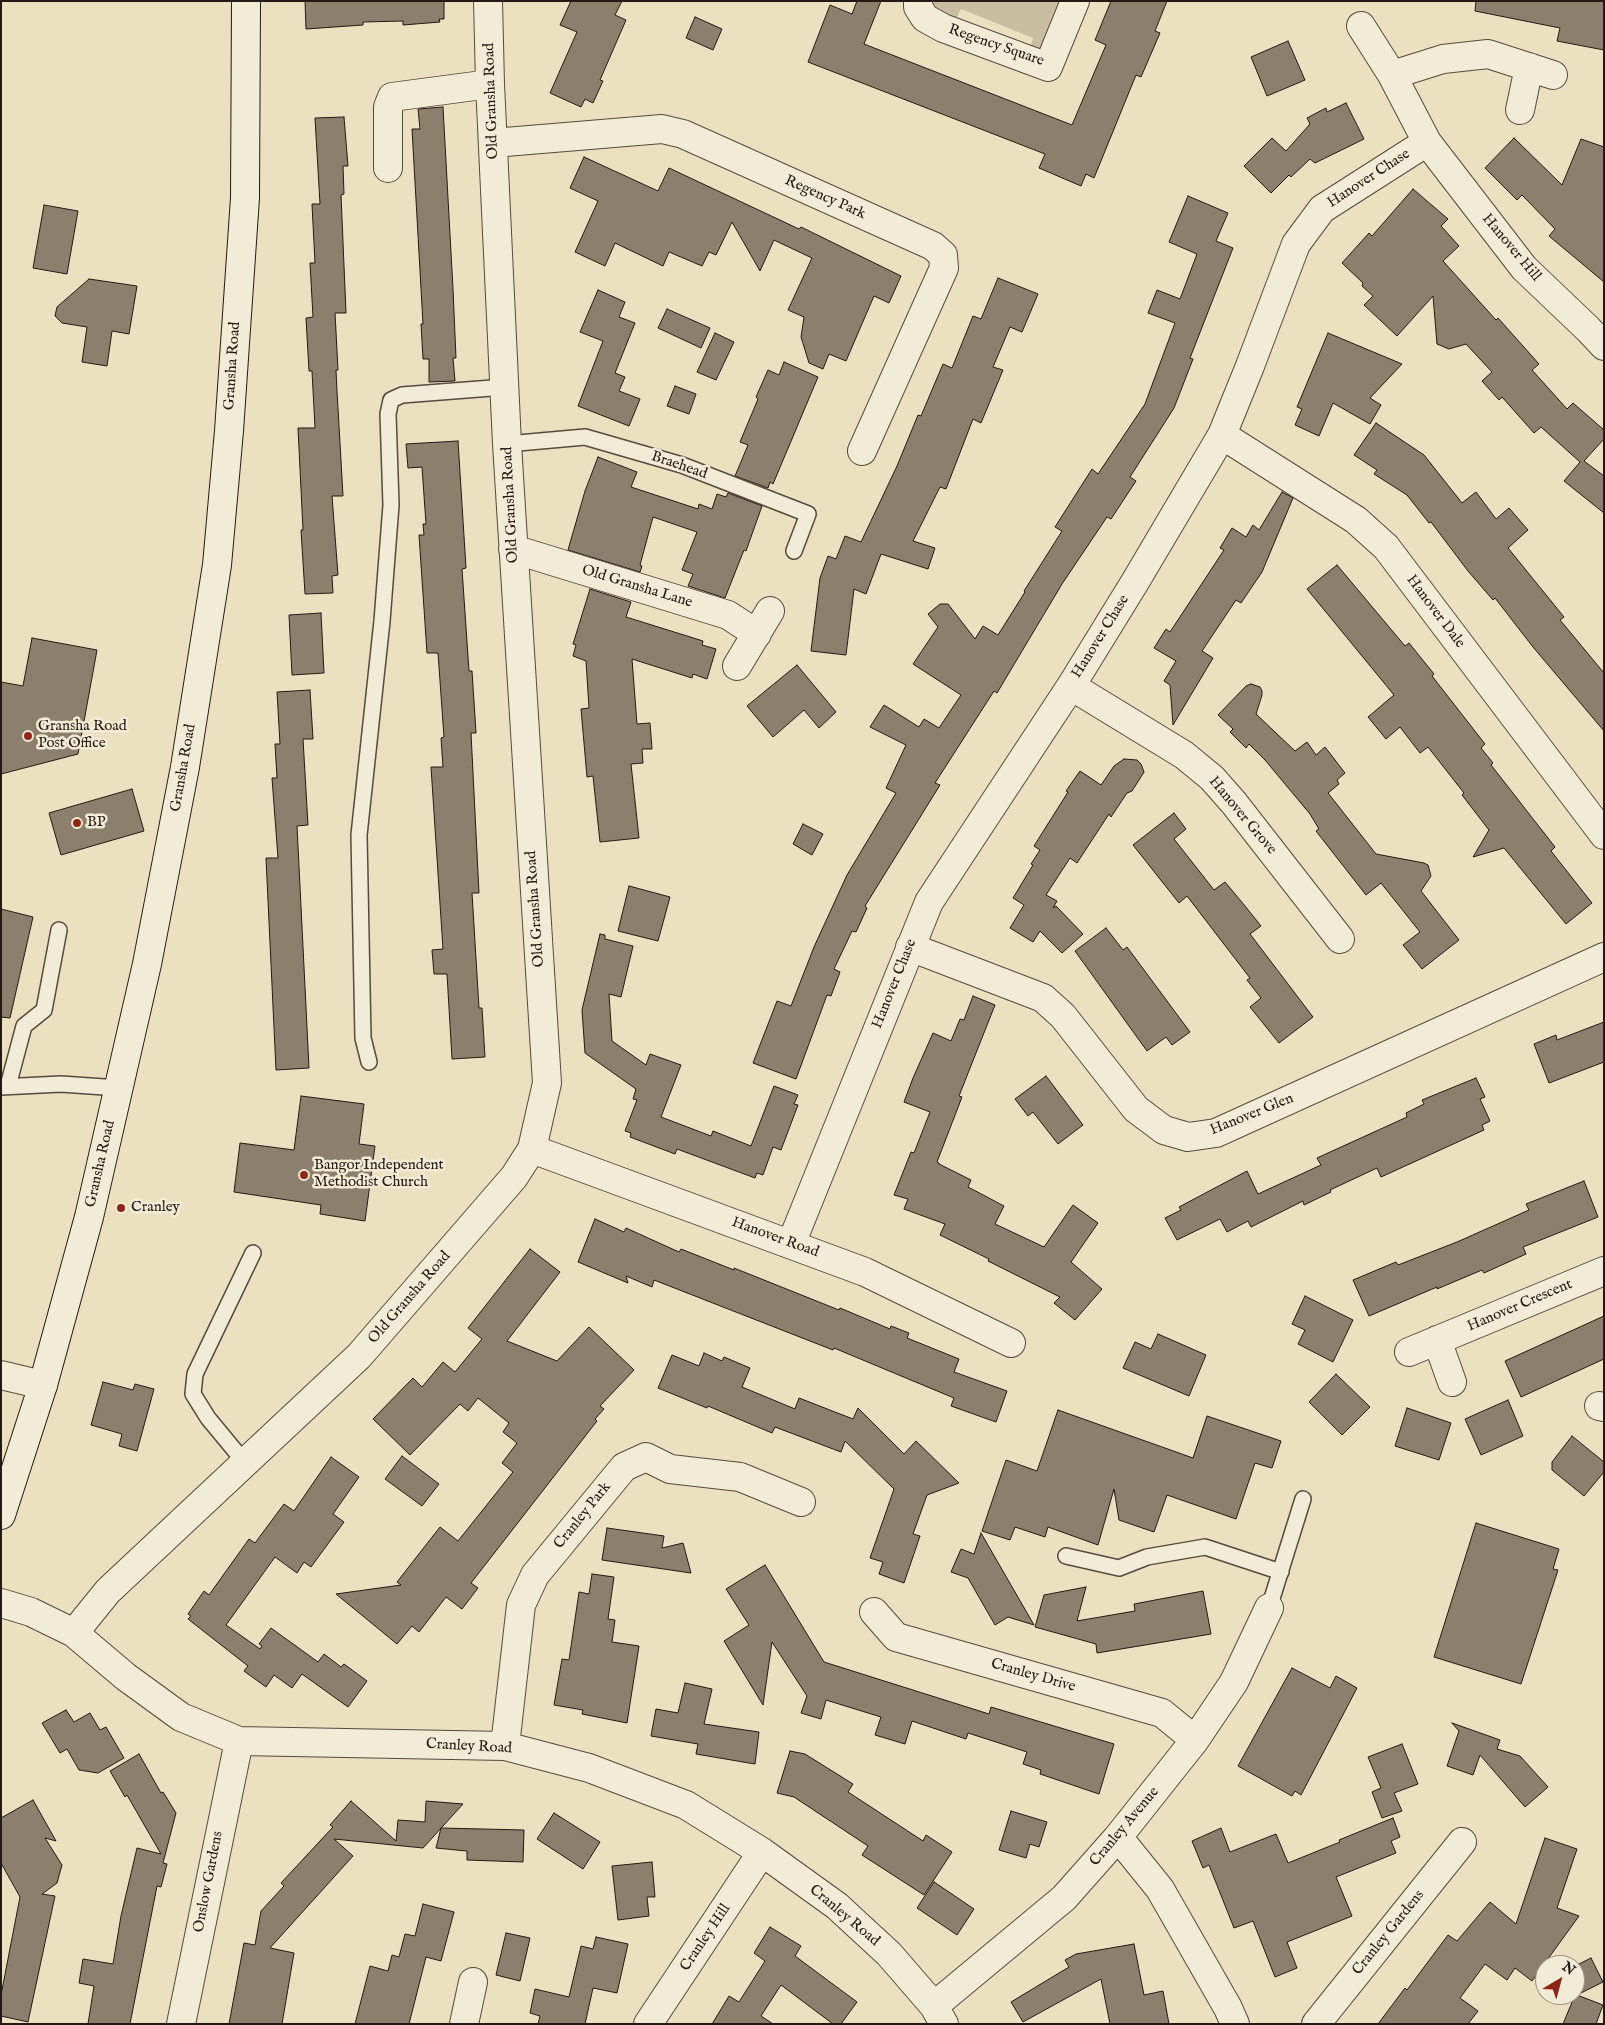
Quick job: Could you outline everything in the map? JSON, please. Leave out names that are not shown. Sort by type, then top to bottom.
[{"type":"street","name":"Gransha Road","points":[[1,1515],[42,1385],[89,1217],[147,964],[185,767],[217,565],[245,198],[246,1]]},
{"type":"street","name":"Old Gransha Road","points":[[74,1633],[108,1591],[246,1464],[359,1356],[514,1177],[532,1149],[547,1083],[507,444],[490,84],[488,1]]},
{"type":"street","name":"Regency Square","points":[[918,1],[918,7],[925,18],[943,28],[1048,67],[1075,1]]},
{"type":"street","name":"Hanover Chase","points":[[791,1244],[929,902],[1071,686],[1222,435],[1296,244],[1322,209],[1427,142],[1392,75],[1361,26]]},
{"type":"street","points":[[1392,75],[1443,59],[1488,54],[1541,71],[1520,110]]},
{"type":"street","points":[[388,168],[388,107],[392,97],[490,84]]},
{"type":"street","name":"Regency Park","points":[[493,143],[662,130],[683,134],[933,246],[943,255],[944,268],[862,451]]},
{"type":"street","name":"Hanover Hill","points":[[1427,142],[1524,268],[1604,346]]},
{"type":"street","name":"Hanover Dale","points":[[1222,435],[1356,520],[1386,547],[1604,835]]},
{"type":"street","name":"Old Gransha Lane","points":[[513,549],[728,615],[763,622],[737,666]]},
{"type":"street","name":"Hanover Grove","points":[[1071,686],[1184,755],[1212,778],[1234,802],[1340,940]]},
{"type":"street","name":"Hanover Glen","points":[[910,947],[1044,998],[1063,1016],[1136,1109],[1164,1130],[1188,1137],[1216,1134],[1604,957]]},
{"type":"street","name":"Hanover Road","points":[[532,1149],[865,1272],[1011,1343]]},
{"type":"street","name":"Hanover Crescent","points":[[1410,1352],[1604,1271]]},
{"type":"street","points":[[1437,1340],[1452,1382]]},
{"type":"street","points":[[1,1374],[42,1385]]},
{"type":"street","name":"Cranley Park","points":[[505,1746],[521,1605],[535,1575],[624,1467],[646,1457],[670,1470],[740,1478],[801,1502]]},
{"type":"street","name":"Cranley Road","points":[[1,1603],[31,1612],[74,1633],[126,1676],[181,1717],[238,1741],[505,1746],[589,1768],[686,1806],[762,1852],[837,1906],[889,1954],[939,2015]]},
{"type":"street","name":"Cranley Avenue","points":[[939,2015],[1064,1898],[1118,1837],[1195,1740],[1234,1682],[1269,1608]]},
{"type":"street","name":"Cranley Drive","points":[[874,1612],[896,1637],[1162,1713],[1195,1740]]},
{"type":"street","name":"Onslow Gardens","points":[[181,2024],[238,1741]]},
{"type":"street","points":[[1118,1837],[1160,1889],[1228,2008],[1234,2024]]},
{"type":"street","name":"Cranley Gardens","points":[[1316,2024],[1462,1842]]},
{"type":"street","name":"Cranley Hill","points":[[648,2024],[762,1852]]},
{"type":"street","points":[[464,2024],[473,1982]]},
{"type":"lane","points":[[369,1062],[363,1038],[359,835],[382,621],[391,505],[388,414],[391,400],[402,395],[505,387]]},
{"type":"lane","name":"Braehead","points":[[507,444],[585,437],[682,465],[808,514],[794,551]]},
{"type":"lane","points":[[59,930],[44,1010],[24,1026],[4,1087],[60,1084],[119,1088]]},
{"type":"lane","points":[[246,1464],[208,1418],[193,1394],[195,1374],[253,1253]]},
{"type":"lane","points":[[1269,1608],[1304,1499]]},
{"type":"lane","points":[[1066,1556],[1119,1568],[1146,1556],[1205,1547],[1281,1572]]},
{"type":"shaded area","points":[[932,1],[1061,1],[1042,50],[1031,46],[1033,38],[961,9],[956,19],[937,12],[932,5]]},
{"type":"building","points":[[305,1],[444,1],[444,19],[439,19],[440,22],[403,25],[403,21],[363,22],[363,25],[306,29]]},
{"type":"building","points":[[571,1],[622,1],[615,15],[626,20],[600,80],[603,81],[593,103],[585,99],[581,107],[550,93],[577,32],[560,25]]},
{"type":"building","points":[[857,1],[881,1],[864,44],[1072,125],[1106,45],[1095,40],[1111,1],[1167,1],[1155,31],[1160,33],[1141,77],[1136,75],[1094,178],[1086,174],[1081,186],[1039,168],[1045,154],[808,62],[830,5],[852,14]]},
{"type":"building","points":[[1476,1],[1604,1],[1604,50],[1557,41],[1560,28],[1475,11]]},
{"type":"building","points":[[695,17],[722,29],[713,50],[686,38]]},
{"type":"building","points":[[1288,41],[1305,80],[1267,96],[1251,57]]},
{"type":"building","points":[[1346,103],[1364,139],[1315,163],[1310,159],[1291,177],[1289,175],[1271,193],[1244,166],[1272,138],[1286,151],[1310,124],[1307,118],[1326,108],[1327,112]]},
{"type":"building","points":[[443,107],[453,289],[455,381],[429,382],[429,359],[423,359],[421,324],[423,324],[412,129],[420,129],[418,109]]},
{"type":"building","points":[[344,117],[348,166],[343,166],[344,194],[341,195],[346,313],[335,313],[343,496],[332,496],[338,575],[332,576],[333,593],[305,594],[298,428],[315,428],[312,371],[309,371],[306,318],[313,317],[310,263],[315,263],[312,204],[320,204],[315,118]]},
{"type":"building","points":[[1514,138],[1562,185],[1581,139],[1604,147],[1604,282],[1549,236],[1555,229],[1522,195],[1517,200],[1485,168]]},
{"type":"building","points":[[584,157],[658,191],[669,168],[799,229],[801,227],[901,276],[889,303],[874,296],[846,361],[829,354],[823,369],[809,363],[801,337],[804,317],[788,310],[812,258],[774,240],[760,271],[732,222],[716,255],[709,252],[702,266],[669,252],[663,266],[615,243],[605,266],[575,252],[598,201],[570,188]]},
{"type":"building","points":[[1413,189],[1448,219],[1441,226],[1459,246],[1443,261],[1539,364],[1532,370],[1567,409],[1573,403],[1604,430],[1604,439],[1584,461],[1604,476],[1604,513],[1564,481],[1580,462],[1541,427],[1534,433],[1502,397],[1499,400],[1482,381],[1492,372],[1466,344],[1449,349],[1437,344],[1433,296],[1397,336],[1364,305],[1373,296],[1362,286],[1363,283],[1342,263],[1369,233],[1372,236]]},
{"type":"building","points":[[1188,196],[1228,213],[1216,241],[1233,248],[1190,358],[1193,359],[1174,408],[1130,477],[1136,481],[1111,519],[1107,517],[1062,584],[997,693],[994,691],[935,783],[940,785],[865,906],[867,908],[856,932],[852,931],[834,969],[840,972],[831,996],[827,995],[796,1079],[753,1063],[777,1001],[791,1006],[814,947],[847,875],[896,793],[886,788],[906,745],[870,727],[884,705],[919,727],[924,719],[939,728],[961,695],[913,664],[938,627],[928,614],[940,604],[948,604],[975,639],[983,626],[998,635],[1062,531],[1055,527],[1092,469],[1098,474],[1145,404],[1175,323],[1148,313],[1157,290],[1180,299],[1197,254],[1169,242]]},
{"type":"building","points":[[44,205],[78,211],[67,274],[33,268]]},
{"type":"building","points":[[998,278],[1038,294],[1022,332],[1010,327],[993,367],[1003,370],[981,423],[973,419],[946,489],[940,487],[913,541],[935,548],[928,569],[881,554],[866,594],[854,589],[846,655],[811,651],[820,578],[828,556],[836,559],[845,536],[861,542],[897,466],[918,415],[921,416],[943,364],[952,368],[973,316],[981,319]]},
{"type":"building","points":[[89,279],[137,286],[129,334],[112,331],[107,366],[82,362],[87,327],[62,323],[55,316],[57,307]]},
{"type":"building","points":[[598,290],[625,302],[619,317],[635,323],[615,373],[625,377],[619,391],[640,399],[629,426],[578,406],[603,341],[580,332]]},
{"type":"building","points":[[667,309],[710,328],[701,348],[658,328]]},
{"type":"building","points":[[715,333],[734,342],[716,380],[697,372]]},
{"type":"building","points":[[1328,333],[1402,364],[1370,398],[1381,405],[1370,424],[1333,403],[1319,436],[1295,425],[1302,409],[1297,407]]},
{"type":"building","points":[[784,362],[818,377],[773,484],[770,482],[768,488],[735,476],[748,445],[740,442],[758,399],[756,397],[768,370],[779,375]]},
{"type":"building","points":[[675,386],[696,394],[689,414],[667,406]]},
{"type":"building","points":[[1376,423],[1424,455],[1462,503],[1476,492],[1496,519],[1509,508],[1528,530],[1508,548],[1564,617],[1560,620],[1604,673],[1604,731],[1533,647],[1495,598],[1493,600],[1468,571],[1431,522],[1429,523],[1407,495],[1374,474],[1377,470],[1354,455]]},
{"type":"building","points":[[458,441],[466,568],[462,569],[469,671],[472,671],[476,733],[471,733],[479,893],[472,893],[479,1008],[482,1008],[485,1057],[452,1059],[447,974],[434,974],[432,950],[443,949],[431,767],[443,767],[441,738],[444,737],[438,653],[427,653],[419,535],[424,535],[423,524],[426,524],[422,467],[408,468],[406,444]]},
{"type":"building","points":[[598,457],[637,472],[631,487],[698,509],[699,504],[712,509],[717,494],[726,497],[728,493],[762,506],[746,551],[744,550],[725,598],[688,586],[693,574],[682,570],[697,532],[653,517],[640,565],[642,566],[640,572],[568,550],[585,491]]},
{"type":"building","points":[[1282,492],[1293,498],[1262,572],[1241,603],[1236,600],[1202,651],[1213,658],[1173,725],[1170,685],[1164,681],[1176,661],[1154,648],[1166,629],[1170,632],[1224,550],[1220,548],[1232,528],[1246,537],[1253,525],[1259,530]]},
{"type":"building","points":[[1337,565],[1405,646],[1409,643],[1434,674],[1432,676],[1485,744],[1481,748],[1493,763],[1491,765],[1555,847],[1551,851],[1592,903],[1566,924],[1504,848],[1473,857],[1489,830],[1462,795],[1464,793],[1428,747],[1420,753],[1400,727],[1386,739],[1368,717],[1394,695],[1307,589]]},
{"type":"building","points":[[590,589],[631,602],[626,617],[703,641],[702,645],[716,649],[707,679],[693,674],[692,678],[632,659],[637,724],[650,723],[652,749],[642,749],[643,763],[631,764],[639,838],[600,842],[593,776],[587,777],[581,709],[589,708],[586,661],[573,656],[576,645],[573,644]]},
{"type":"building","points":[[321,613],[324,673],[292,675],[289,615]]},
{"type":"building","points":[[32,638],[97,650],[78,754],[1,774],[1,682],[23,686]]},
{"type":"building","points":[[797,665],[836,712],[819,728],[804,710],[773,737],[747,706]]},
{"type":"building","points":[[1251,684],[1260,687],[1262,691],[1256,714],[1295,751],[1307,742],[1316,755],[1325,747],[1345,773],[1337,780],[1339,784],[1328,793],[1376,854],[1428,865],[1431,876],[1421,891],[1459,940],[1422,969],[1403,945],[1420,932],[1381,883],[1366,895],[1316,831],[1319,829],[1310,814],[1265,760],[1249,744],[1246,748],[1230,732],[1233,729],[1218,715],[1246,686]]},
{"type":"building","points":[[310,690],[313,739],[303,739],[308,825],[297,826],[309,1068],[276,1070],[266,858],[278,858],[272,778],[277,778],[275,744],[280,744],[277,692]]},
{"type":"building","points":[[1124,759],[1137,760],[1144,772],[1132,791],[1127,793],[1111,817],[1109,814],[1077,863],[1070,858],[1046,895],[1057,901],[1053,908],[1056,906],[1083,934],[1062,953],[1040,931],[1033,942],[1010,928],[1024,905],[1013,898],[1040,850],[1034,846],[1080,771],[1101,785],[1114,766]]},
{"type":"building","points":[[132,789],[144,831],[61,855],[49,813]]},
{"type":"building","points":[[1174,813],[1186,829],[1174,839],[1214,890],[1225,882],[1261,926],[1250,934],[1313,1017],[1279,1043],[1250,1007],[1261,998],[1247,980],[1250,978],[1187,896],[1179,903],[1133,845]]},
{"type":"building","points":[[803,824],[823,834],[812,855],[793,844]]},
{"type":"building","points":[[629,886],[670,897],[658,941],[618,931]]},
{"type":"building","points":[[1,909],[33,917],[10,1018],[1,1017]]},
{"type":"building","points":[[1106,928],[1123,950],[1127,947],[1190,1032],[1172,1045],[1166,1037],[1147,1051],[1075,951]]},
{"type":"building","points":[[600,934],[605,935],[605,939],[633,946],[621,997],[609,994],[612,1041],[646,1065],[650,1054],[681,1065],[661,1117],[711,1136],[713,1131],[751,1146],[774,1086],[798,1095],[794,1104],[798,1105],[781,1150],[773,1147],[763,1175],[757,1173],[755,1178],[677,1149],[675,1154],[630,1137],[631,1133],[625,1131],[637,1100],[633,1099],[636,1089],[585,1053],[582,1010]]},
{"type":"building","points":[[973,996],[995,1005],[959,1096],[962,1097],[937,1162],[971,1180],[968,1187],[1004,1206],[995,1224],[1044,1247],[1073,1205],[1098,1223],[1071,1262],[1102,1289],[1075,1320],[1054,1303],[1060,1297],[940,1235],[945,1224],[904,1209],[908,1199],[894,1195],[911,1152],[914,1153],[930,1112],[904,1102],[913,1078],[933,1033],[951,1041],[960,1019],[964,1020]]},
{"type":"building","points":[[1604,1022],[1604,1062],[1549,1083],[1534,1044],[1556,1035],[1557,1040]]},
{"type":"building","points":[[1046,1076],[1083,1125],[1058,1144],[1033,1112],[1028,1116],[1015,1099]]},
{"type":"building","points":[[1476,1078],[1485,1097],[1480,1099],[1490,1121],[1482,1125],[1484,1130],[1381,1177],[1377,1168],[1330,1190],[1331,1192],[1304,1205],[1303,1201],[1251,1227],[1248,1221],[1227,1232],[1220,1219],[1177,1240],[1165,1218],[1181,1210],[1179,1207],[1247,1171],[1258,1194],[1321,1165],[1317,1158],[1407,1117],[1406,1113],[1424,1104],[1422,1100]]},
{"type":"building","name":"Bangor Independent Methodist Church","points":[[301,1096],[364,1104],[359,1144],[375,1146],[365,1221],[320,1214],[321,1205],[234,1192],[240,1143],[294,1150]]},
{"type":"building","points":[[1584,1181],[1598,1217],[1523,1247],[1526,1254],[1484,1273],[1482,1270],[1369,1316],[1353,1280],[1396,1262],[1398,1265],[1457,1242],[1529,1210],[1526,1204]]},
{"type":"building","points":[[595,1219],[624,1232],[626,1228],[679,1252],[681,1249],[734,1270],[734,1268],[890,1329],[891,1326],[909,1333],[907,1338],[959,1359],[954,1372],[1007,1391],[996,1422],[951,1406],[954,1398],[834,1348],[833,1350],[654,1280],[652,1287],[626,1276],[628,1283],[578,1262]]},
{"type":"building","points":[[530,1249],[560,1272],[507,1341],[557,1361],[589,1327],[634,1370],[600,1406],[604,1409],[595,1419],[597,1421],[471,1583],[478,1588],[462,1609],[446,1597],[419,1632],[412,1626],[397,1644],[336,1594],[401,1585],[397,1582],[440,1527],[458,1541],[513,1472],[502,1463],[517,1443],[503,1432],[509,1423],[478,1398],[468,1411],[460,1404],[410,1455],[373,1419],[413,1378],[422,1387],[443,1362],[455,1372],[482,1339],[468,1328]]},
{"type":"building","points":[[1305,1296],[1353,1320],[1333,1362],[1298,1344],[1305,1330],[1292,1324]]},
{"type":"building","points":[[1604,1316],[1604,1359],[1521,1397],[1505,1361]]},
{"type":"building","points":[[1158,1334],[1206,1355],[1189,1396],[1123,1368],[1135,1342],[1151,1349]]},
{"type":"building","points":[[704,1353],[722,1361],[724,1357],[750,1368],[742,1387],[795,1409],[799,1398],[853,1419],[858,1408],[904,1454],[916,1441],[959,1483],[927,1495],[913,1534],[920,1536],[904,1583],[879,1574],[883,1562],[870,1558],[894,1489],[845,1441],[841,1452],[775,1427],[772,1433],[708,1406],[707,1408],[658,1388],[672,1355],[699,1366]]},
{"type":"building","points":[[1336,1374],[1370,1407],[1342,1435],[1309,1402]]},
{"type":"building","points":[[103,1382],[133,1390],[135,1384],[154,1389],[137,1451],[119,1446],[122,1434],[91,1425]]},
{"type":"building","points":[[1508,1400],[1523,1436],[1481,1455],[1465,1419]]},
{"type":"building","points":[[1407,1408],[1451,1423],[1439,1460],[1395,1446]]},
{"type":"building","points":[[1058,1410],[1193,1458],[1207,1416],[1281,1441],[1272,1468],[1255,1463],[1236,1519],[1167,1495],[1154,1532],[1119,1520],[1114,1489],[1098,1545],[1048,1527],[1045,1537],[1015,1527],[1010,1540],[982,1531],[1006,1460],[1037,1471]]},
{"type":"building","points":[[1572,1436],[1604,1462],[1604,1472],[1584,1496],[1552,1470],[1552,1462]]},
{"type":"building","points":[[402,1456],[439,1484],[422,1506],[385,1479]]},
{"type":"building","points":[[331,1457],[359,1477],[333,1514],[344,1522],[311,1567],[304,1562],[297,1573],[275,1557],[226,1625],[260,1649],[262,1646],[259,1644],[271,1628],[318,1662],[324,1654],[341,1667],[344,1664],[367,1681],[348,1707],[302,1674],[292,1688],[274,1675],[266,1687],[244,1671],[248,1666],[188,1619],[191,1616],[188,1614],[204,1591],[209,1595],[249,1539],[255,1543],[284,1504],[294,1511]]},
{"type":"building","points":[[1476,1523],[1559,1549],[1553,1569],[1558,1570],[1521,1684],[1434,1657]]},
{"type":"building","points":[[607,1528],[664,1536],[662,1548],[683,1543],[691,1573],[602,1560]]},
{"type":"building","points":[[981,1533],[1034,1625],[1008,1617],[995,1625],[968,1578],[951,1572],[961,1549],[974,1554]]},
{"type":"building","points":[[765,1565],[824,1662],[989,1714],[991,1707],[1114,1744],[1099,1794],[1040,1774],[1041,1770],[1023,1764],[1027,1752],[968,1733],[966,1739],[912,1721],[905,1744],[875,1735],[881,1717],[826,1700],[821,1719],[801,1713],[807,1696],[772,1642],[763,1705],[724,1641],[749,1625],[726,1589]]},
{"type":"building","points":[[592,1574],[614,1577],[608,1619],[615,1620],[612,1642],[639,1646],[627,1723],[582,1714],[583,1710],[554,1705],[562,1659],[569,1660],[579,1592],[589,1594]]},
{"type":"building","points":[[1086,1587],[1077,1621],[1135,1611],[1134,1604],[1203,1591],[1211,1634],[1097,1653],[1096,1644],[1035,1627],[1044,1595]]},
{"type":"building","points":[[1292,1668],[1330,1688],[1336,1676],[1357,1688],[1301,1795],[1295,1791],[1292,1796],[1238,1766]]},
{"type":"building","points":[[685,1683],[712,1689],[704,1724],[759,1732],[755,1764],[696,1754],[698,1744],[651,1736],[656,1709],[678,1713]]},
{"type":"building","points":[[66,1710],[74,1722],[90,1713],[100,1730],[106,1727],[124,1758],[98,1773],[79,1770],[67,1749],[60,1753],[42,1723]]},
{"type":"building","points":[[1452,1723],[1500,1740],[1497,1749],[1520,1756],[1548,1787],[1525,1807],[1480,1755],[1473,1775],[1447,1766],[1459,1731]]},
{"type":"building","points":[[1402,1744],[1418,1784],[1394,1793],[1402,1811],[1382,1818],[1372,1792],[1381,1788],[1368,1757]]},
{"type":"building","points":[[790,1751],[805,1754],[853,1784],[848,1792],[923,1841],[926,1835],[952,1852],[924,1895],[862,1855],[868,1846],[794,1797],[777,1793]]},
{"type":"building","points":[[139,1754],[161,1793],[163,1792],[176,1813],[163,1863],[167,1864],[161,1887],[157,1886],[130,2024],[88,2024],[94,1986],[79,1983],[83,1959],[113,1964],[121,1916],[137,1848],[161,1854],[127,1795],[125,1797],[110,1771]]},
{"type":"building","points":[[33,1800],[56,1841],[45,1838],[62,1865],[57,1883],[42,1894],[55,1896],[28,2022],[1,2016],[1,1995],[20,1897],[1,1863],[1,1818]]},
{"type":"building","points":[[351,1801],[396,1841],[398,1820],[425,1822],[426,1801],[463,1804],[423,1848],[334,1839],[353,1856],[270,1948],[294,1953],[282,2024],[229,2024],[244,1943],[255,1945],[261,1911],[284,1886],[281,1883],[333,1827],[330,1825]]},
{"type":"building","points":[[1011,1811],[1047,1822],[1039,1847],[1030,1844],[1026,1858],[999,1850]]},
{"type":"building","points":[[554,1813],[600,1842],[583,1869],[537,1839]]},
{"type":"building","points":[[1393,1818],[1400,1837],[1391,1841],[1396,1853],[1336,1877],[1352,1916],[1287,1942],[1297,1968],[1275,1977],[1253,1921],[1234,1928],[1209,1865],[1203,1868],[1192,1841],[1221,1828],[1230,1852],[1276,1834],[1288,1863]]},
{"type":"building","points":[[441,1828],[524,1830],[523,1862],[467,1860],[467,1851],[436,1848]]},
{"type":"building","points":[[1545,1838],[1577,1849],[1557,1908],[1579,1916],[1551,1955],[1535,1955],[1535,1977],[1532,1981],[1515,1968],[1507,1980],[1485,1964],[1460,1998],[1478,2011],[1468,2024],[1378,2024],[1405,1988],[1407,1990],[1448,1935],[1457,1941],[1490,1902],[1516,1924]]},
{"type":"building","points":[[652,1862],[655,1897],[647,1897],[649,1916],[618,1920],[612,1866]]},
{"type":"building","points":[[934,1882],[974,1909],[957,1935],[917,1908]]},
{"type":"building","points":[[423,1904],[454,1912],[441,1961],[426,1957],[409,2024],[355,2024],[370,1966],[388,1971],[392,1955],[399,1957],[405,1934],[415,1936]]},
{"type":"building","points":[[770,1927],[801,1946],[795,1956],[857,2002],[841,2024],[833,2024],[781,1985],[761,2016],[773,2024],[712,2024],[729,1996],[739,2002],[765,1961],[754,1953]]},
{"type":"building","points":[[506,1933],[530,1938],[520,1981],[496,1975]]},
{"type":"building","points":[[596,1937],[628,1944],[617,1993],[593,1988],[585,2024],[538,2024],[540,2016],[530,2013],[535,1989],[569,1997],[581,1946],[593,1949]]},
{"type":"building","points":[[1134,1944],[1144,1995],[1163,1991],[1169,2024],[1110,2024],[1101,1979],[1023,2022],[1011,2002],[1069,1967],[1065,1960],[1076,1954]]},
{"type":"building","points":[[1591,1958],[1603,1982],[1585,1991],[1585,1961]]},
{"type":"building","points":[[1585,1998],[1603,2005],[1596,2024],[1563,2024],[1571,2005],[1585,2005]]},
{"type":"place","name":"Gransha Road Post Office","points":[[28,736]]},
{"type":"place","name":"BP","points":[[77,823]]},
{"type":"place","name":"Bangor Independent Methodist Church","points":[[304,1175]]},
{"type":"place","name":"Cranley","points":[[121,1208]]}]
